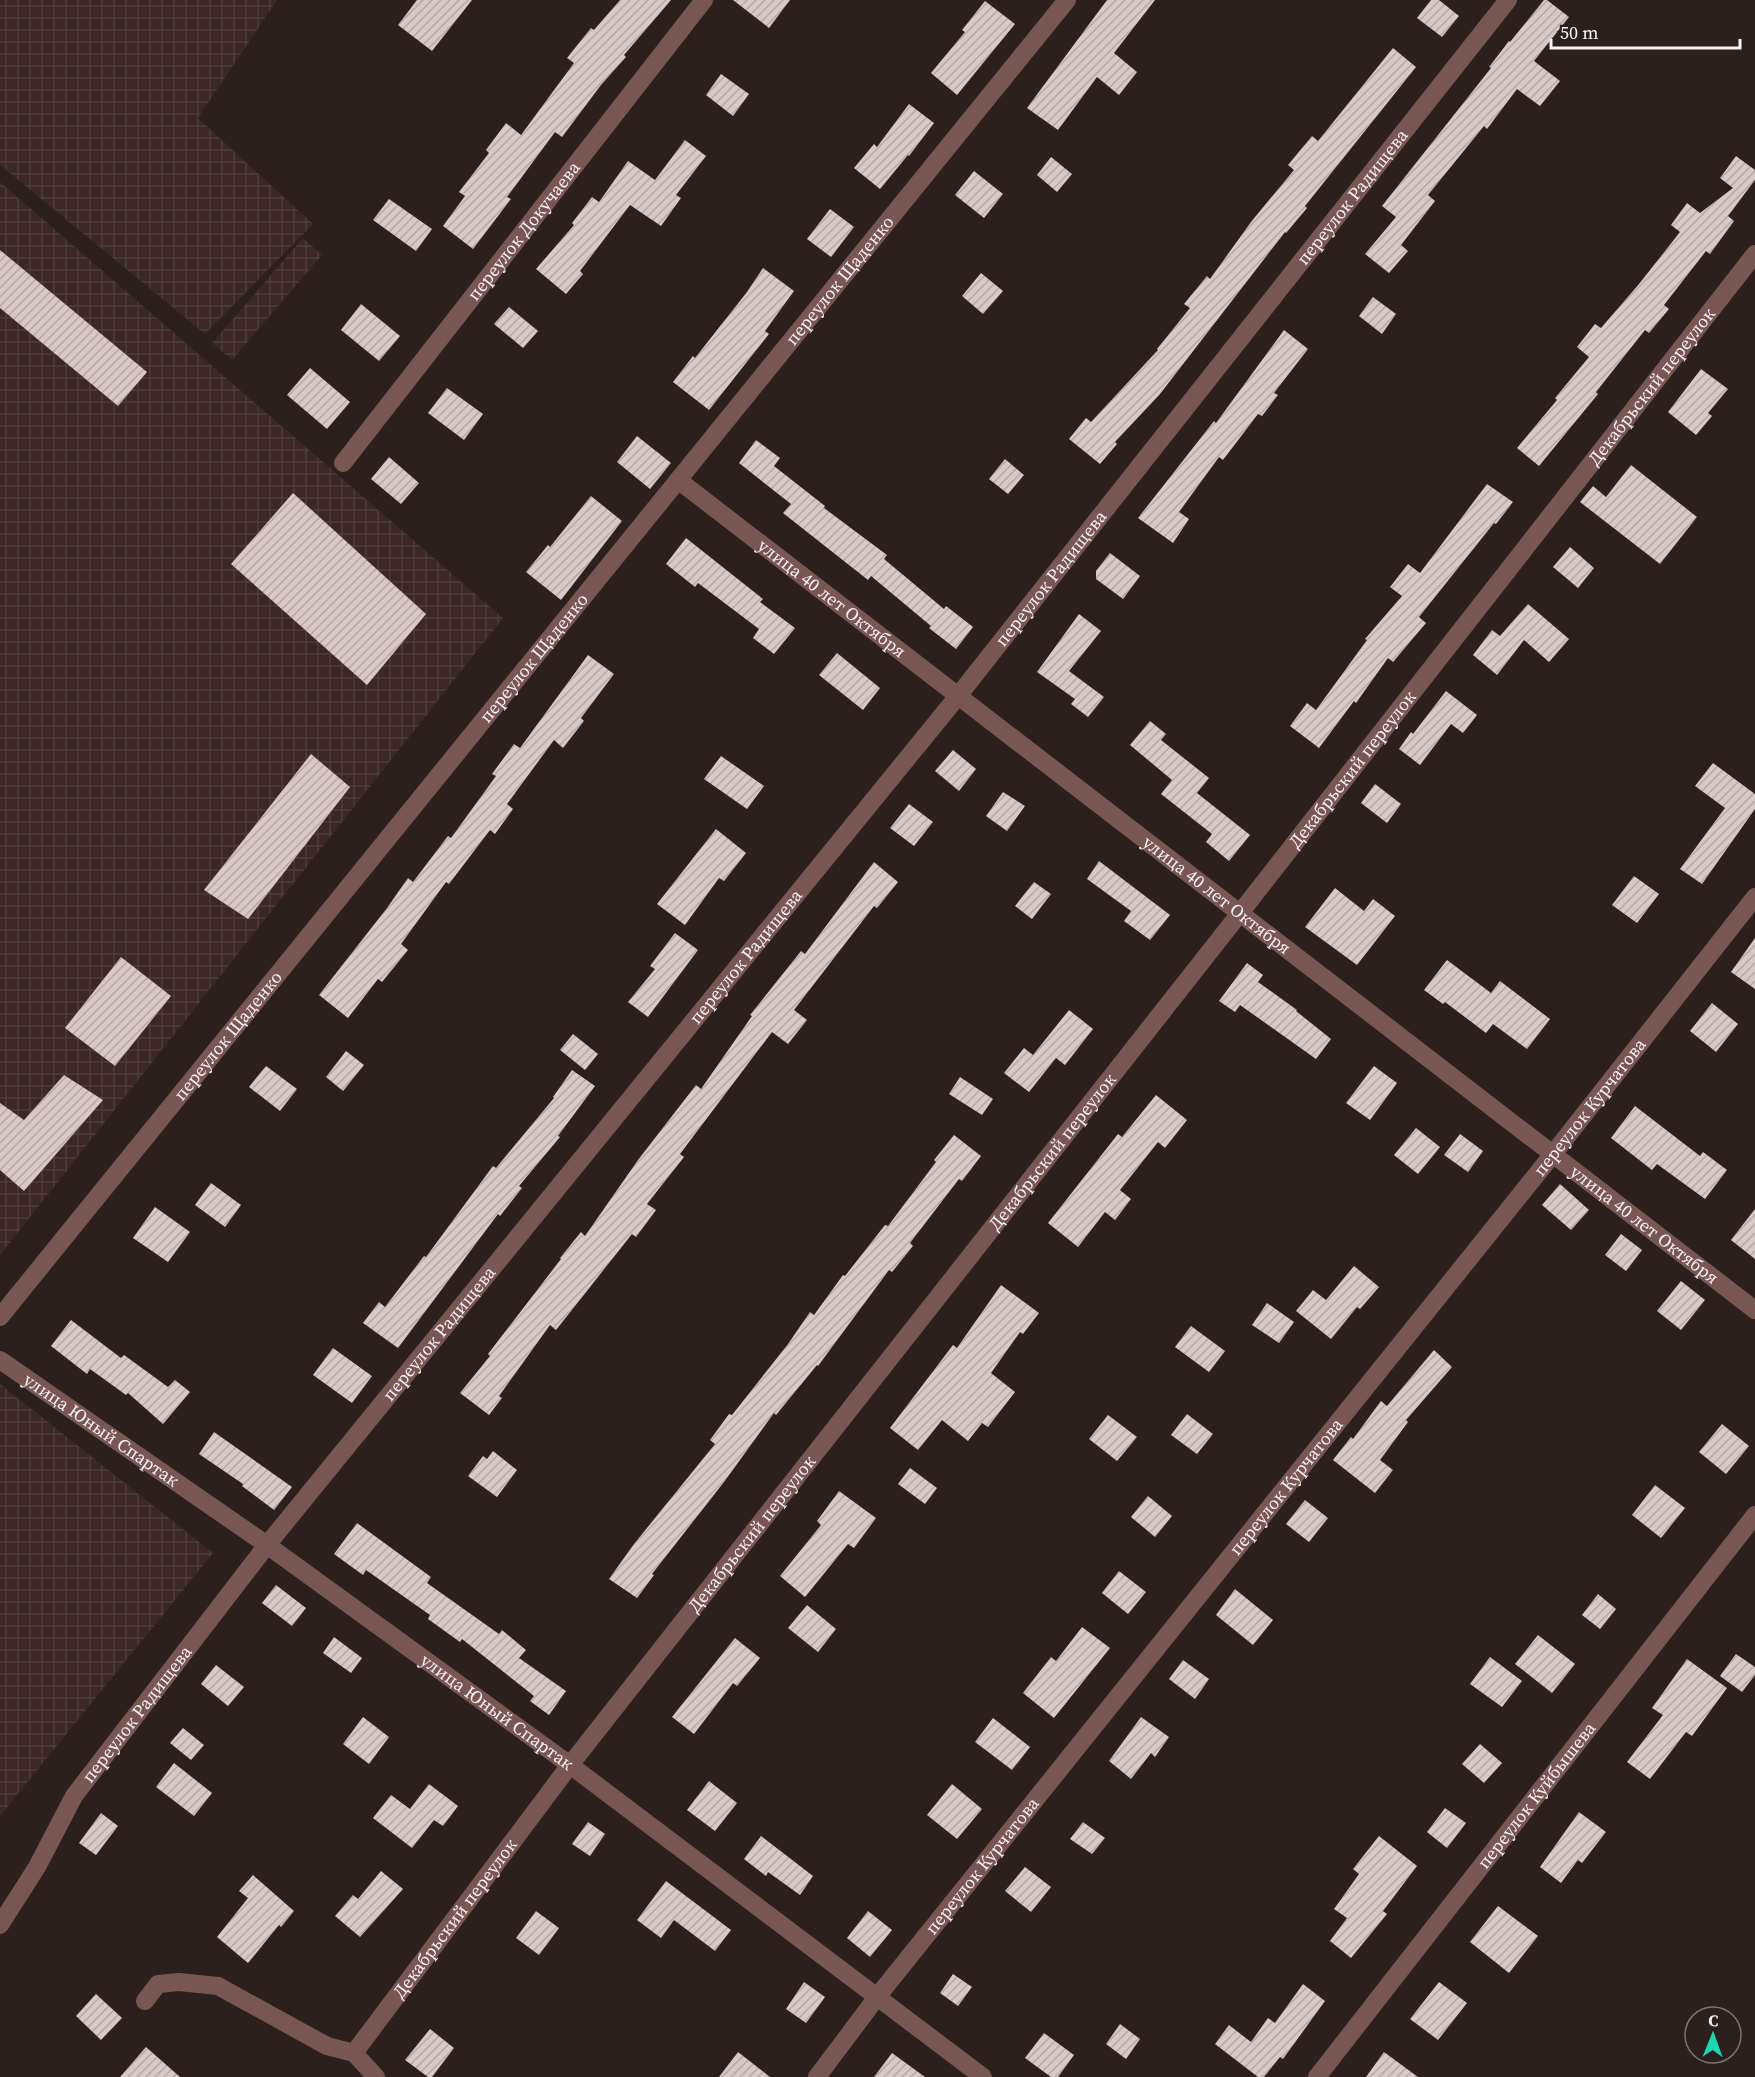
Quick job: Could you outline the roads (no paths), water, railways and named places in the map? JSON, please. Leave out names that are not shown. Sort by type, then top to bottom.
[{"type":"street","name":"переулок Докучаева","points":[[344,463],[704,0]]},
{"type":"street","name":"переулок Щаденко","points":[[0,1317],[1067,0]]},
{"type":"street","name":"переулок Радищева","points":[[0,1925],[37,1867],[74,1796],[267,1545],[958,696],[1508,0]]},
{"type":"street","name":"Декабрьский переулок","points":[[354,2052],[570,1765],[1755,254]]},
{"type":"street","name":"улица 40 лет Октября","points":[[678,480],[1755,1310]]},
{"type":"street","name":"переулок Курчатова","points":[[817,2077],[878,1997],[1553,1155],[1755,897]]},
{"type":"street","name":"улица Юный Спартак","points":[[0,1360],[267,1545],[570,1765],[983,2077]]},
{"type":"street","name":"переулок Куйбышева","points":[[1317,2077],[1755,1515]]},
{"type":"street","points":[[145,2001],[158,1984],[179,1982],[218,1986],[327,2046],[354,2052],[376,2077]]}]
